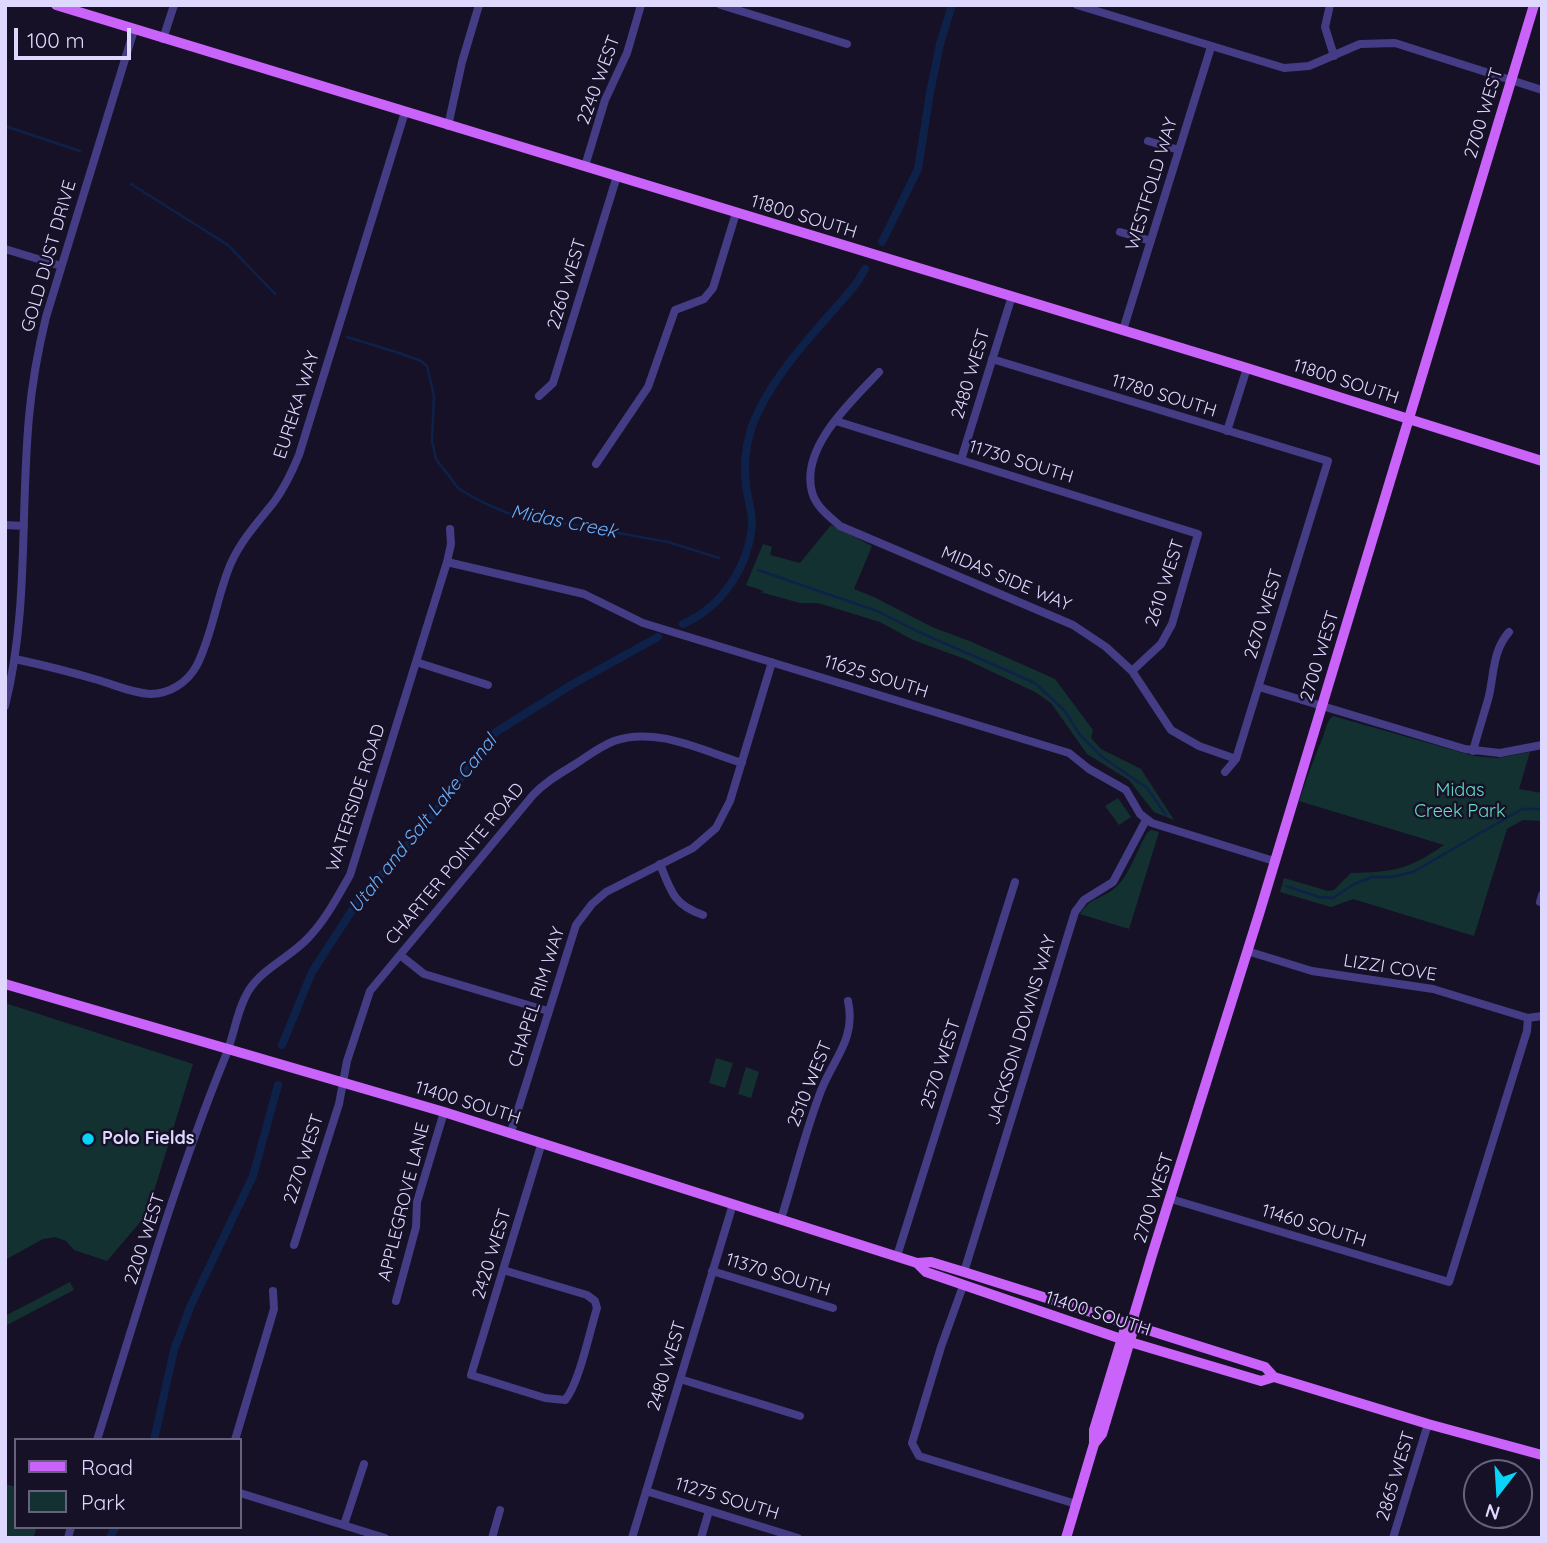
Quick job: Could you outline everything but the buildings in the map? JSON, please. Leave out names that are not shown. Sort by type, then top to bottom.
[{"type":"main road","name":"11800 SOUTH","points":[[56,5],[1124,330],[1542,461]]},
{"type":"main road","name":"2700 WEST","points":[[1066,1538],[1094,1444],[1102,1434],[1130,1326],[1247,951],[1534,5]]},
{"type":"main road","name":"11400 SOUTH","points":[[5,984],[511,1132],[917,1263],[931,1262],[1265,1367],[1274,1377],[1542,1455]]},
{"type":"main road","name":"11400 SOUTH","points":[[917,1263],[926,1272],[963,1286],[1126,1341],[1261,1381],[1274,1377]]},
{"type":"street","points":[[163,39],[174,5]]},
{"type":"street","points":[[448,126],[462,62],[479,5]]},
{"type":"street","name":"2240 WEST","points":[[585,166],[605,100],[627,53],[641,5]]},
{"type":"street","points":[[720,5],[847,44]]},
{"type":"street","points":[[1077,5],[1107,10],[1211,47],[1284,68],[1309,66],[1360,44],[1395,43],[1542,90]]},
{"type":"street","points":[[1330,5],[1325,27],[1334,56]]},
{"type":"street","name":"GOLD DUST DRIVE","points":[[5,706],[15,659],[21,607],[33,383],[46,317],[134,30]]},
{"type":"street","name":"WESTFOLD WAY","points":[[1124,330],[1211,47]]},
{"type":"street","name":"EUREKA WAY","points":[[15,659],[65,670],[131,691],[152,694],[170,690],[192,673],[201,656],[235,554],[283,488],[299,455],[405,112]]},
{"type":"street","points":[[1148,141],[1179,150]]},
{"type":"street","name":"2260 WEST","points":[[539,396],[553,383],[617,176]]},
{"type":"street","points":[[596,464],[648,387],[675,310],[704,299],[713,288],[736,214]]},
{"type":"street","points":[[1120,232],[1151,241]]},
{"type":"street","points":[[5,248],[61,266]]},
{"type":"street","name":"2480 WEST","points":[[961,460],[1012,296]]},
{"type":"street","name":"11780 SOUTH","points":[[992,359],[1328,461]]},
{"type":"street","points":[[1227,431],[1247,368]]},
{"type":"street","name":"MIDAS SIDE WAY","points":[[879,372],[836,421],[817,448],[811,472],[812,492],[821,509],[840,526],[1073,625],[1107,647],[1132,671],[1171,730],[1199,746],[1236,759]]},
{"type":"street","name":"11730 SOUTH","points":[[836,421],[1198,534]]},
{"type":"street","name":"2670 WEST","points":[[1225,772],[1236,759],[1328,461]]},
{"type":"street","points":[[5,526],[24,526]]},
{"type":"street","name":"WATERSIDE ROAD","points":[[229,1050],[240,1010],[249,990],[263,973],[308,938],[350,875],[447,562],[451,544],[450,529]]},
{"type":"street","name":"2610 WEST","points":[[1132,671],[1161,643],[1172,624],[1198,534]]},
{"type":"street","name":"11625 SOUTH","points":[[447,562],[584,594],[634,620],[1069,753],[1089,769],[1126,790],[1146,820]]},
{"type":"street","points":[[1473,751],[1489,694],[1497,652],[1501,641],[1509,632]]},
{"type":"street","points":[[416,662],[488,685]]},
{"type":"street","name":"CHAPEL RIM WAY","points":[[511,1132],[570,940],[586,911],[606,891],[700,844],[716,828],[728,808],[772,662]]},
{"type":"street","points":[[1259,687],[1473,751],[1500,753],[1542,745]]},
{"type":"street","name":"CHARTER POINTE ROAD","points":[[343,1083],[347,1061],[367,998],[374,985],[540,788],[597,749],[625,738],[654,737],[742,763]]},
{"type":"street","points":[[1146,820],[1274,861]]},
{"type":"street","name":"JACKSON DOWNS WAY","points":[[964,1272],[1075,912],[1084,900],[1113,882],[1146,820]]},
{"type":"street","points":[[660,864],[678,903],[704,915]]},
{"type":"street","name":"2570 WEST","points":[[897,1256],[1015,882]]},
{"type":"street","name":"LIZZI COVE","points":[[1247,951],[1312,971],[1433,989],[1528,1018],[1542,1016]]},
{"type":"street","points":[[400,955],[424,974],[548,1011]]},
{"type":"street","name":"2510 WEST","points":[[781,1219],[818,1098],[843,1048],[850,1023],[848,1001]]},
{"type":"street","name":"11460 SOUTH","points":[[1171,1199],[1449,1282],[1527,1031],[1528,1018]]},
{"type":"street","name":"2200 WEST","points":[[98,1438],[195,1138],[229,1050]]},
{"type":"street","name":"2270 WEST","points":[[293,1245],[339,1104],[343,1083]]},
{"type":"street","name":"APPLEGROVE LANE","points":[[396,1301],[416,1227],[417,1202],[444,1112]]},
{"type":"street","name":"2420 WEST","points":[[503,1270],[587,1295],[595,1301],[597,1308],[586,1345],[570,1394],[565,1400],[545,1398],[471,1375],[542,1142]]},
{"type":"street","name":"2480 WEST","points":[[632,1538],[733,1204]]},
{"type":"street","name":"11370 SOUTH","points":[[712,1271],[833,1308]]},
{"type":"street","points":[[963,1286],[912,1443],[919,1455],[1076,1504]]},
{"type":"street","points":[[236,1438],[274,1309],[273,1291]]},
{"type":"street","points":[[680,1379],[800,1416]]},
{"type":"street","name":"2865 WEST","points":[[1393,1538],[1428,1424]]},
{"type":"street","points":[[344,1525],[363,1464]]},
{"type":"street","name":"11275 SOUTH","points":[[646,1491],[799,1538]]},
{"type":"street","points":[[242,1494],[385,1538]]},
{"type":"street","points":[[492,1538],[500,1510]]},
{"type":"street","points":[[701,1538],[709,1511]]},
{"type":"green space","points":[[831,525],[872,546],[854,589],[932,627],[1055,679],[1093,730],[1091,738],[1101,749],[1141,769],[1174,820],[1154,812],[1129,780],[1087,754],[1051,703],[1035,692],[965,659],[913,640],[880,622],[818,603],[800,603],[760,592],[764,591],[746,585],[763,544],[772,547],[770,555],[800,563]]},
{"type":"green space","name":"Midas Creek Park","points":[[1333,716],[1474,756],[1497,758],[1530,752],[1519,789],[1542,793],[1542,821],[1523,820],[1507,829],[1474,936],[1353,899],[1331,907],[1280,892],[1284,878],[1328,891],[1334,890],[1351,873],[1379,872],[1410,865],[1444,845],[1299,801],[1327,724]]},
{"type":"green space","points":[[1118,798],[1131,817],[1119,825],[1105,806]]},
{"type":"green space","points":[[1151,830],[1159,832],[1129,929],[1080,914],[1088,904],[1121,882]]},
{"type":"green space","name":"Polo Fields","points":[[5,1003],[193,1064],[147,1214],[107,1261],[74,1250],[66,1241],[55,1237],[43,1239],[5,1260]]},
{"type":"green space","points":[[716,1058],[733,1063],[725,1088],[709,1083]]},
{"type":"green space","points":[[746,1067],[759,1072],[751,1098],[738,1094]]},
{"type":"green space","points":[[70,1282],[74,1290],[5,1326],[5,1316]]},
{"type":"green space","points":[[5,1484],[14,1486],[14,1529],[36,1529],[33,1538],[5,1538]]},
{"type":"waterway","name":"Utah and Salt Lake Canal","points":[[882,242],[918,169],[940,44],[952,5]]},
{"type":"waterway","name":"Midas Creek","points":[[5,126],[80,151]]},
{"type":"waterway","name":"Midas Creek","points":[[131,184],[228,245],[275,294]]},
{"type":"waterway","name":"Utah and Salt Lake Canal","points":[[683,624],[710,607],[721,596],[740,569],[746,554],[752,522],[745,476],[746,457],[751,429],[767,394],[790,361],[856,284],[865,269]]},
{"type":"waterway","name":"Midas Creek","points":[[347,337],[399,353],[427,366],[434,396],[432,441],[436,459],[459,489],[507,513],[668,542],[719,558]]},
{"type":"waterway","name":"Midas Creek","points":[[758,570],[877,611],[1035,683],[1064,710],[1080,735],[1101,756],[1147,788],[1166,815]]},
{"type":"waterway","name":"Utah and Salt Lake Canal","points":[[282,1045],[312,972],[360,898],[424,827],[496,732],[571,685],[658,637]]},
{"type":"waterway","name":"Midas Creek","points":[[1286,886],[1319,897],[1333,898],[1354,884],[1372,877],[1391,877],[1413,872],[1522,809],[1542,809]]},
{"type":"waterway","name":"Utah and Salt Lake Canal","points":[[154,1438],[174,1350],[191,1305],[253,1176],[278,1085]]},
{"type":"waterway","name":"Utah and Salt Lake Canal","points":[[110,1538],[114,1529]]},
{"type":"place","name":"Polo Fields","points":[[88,1139]]}]
